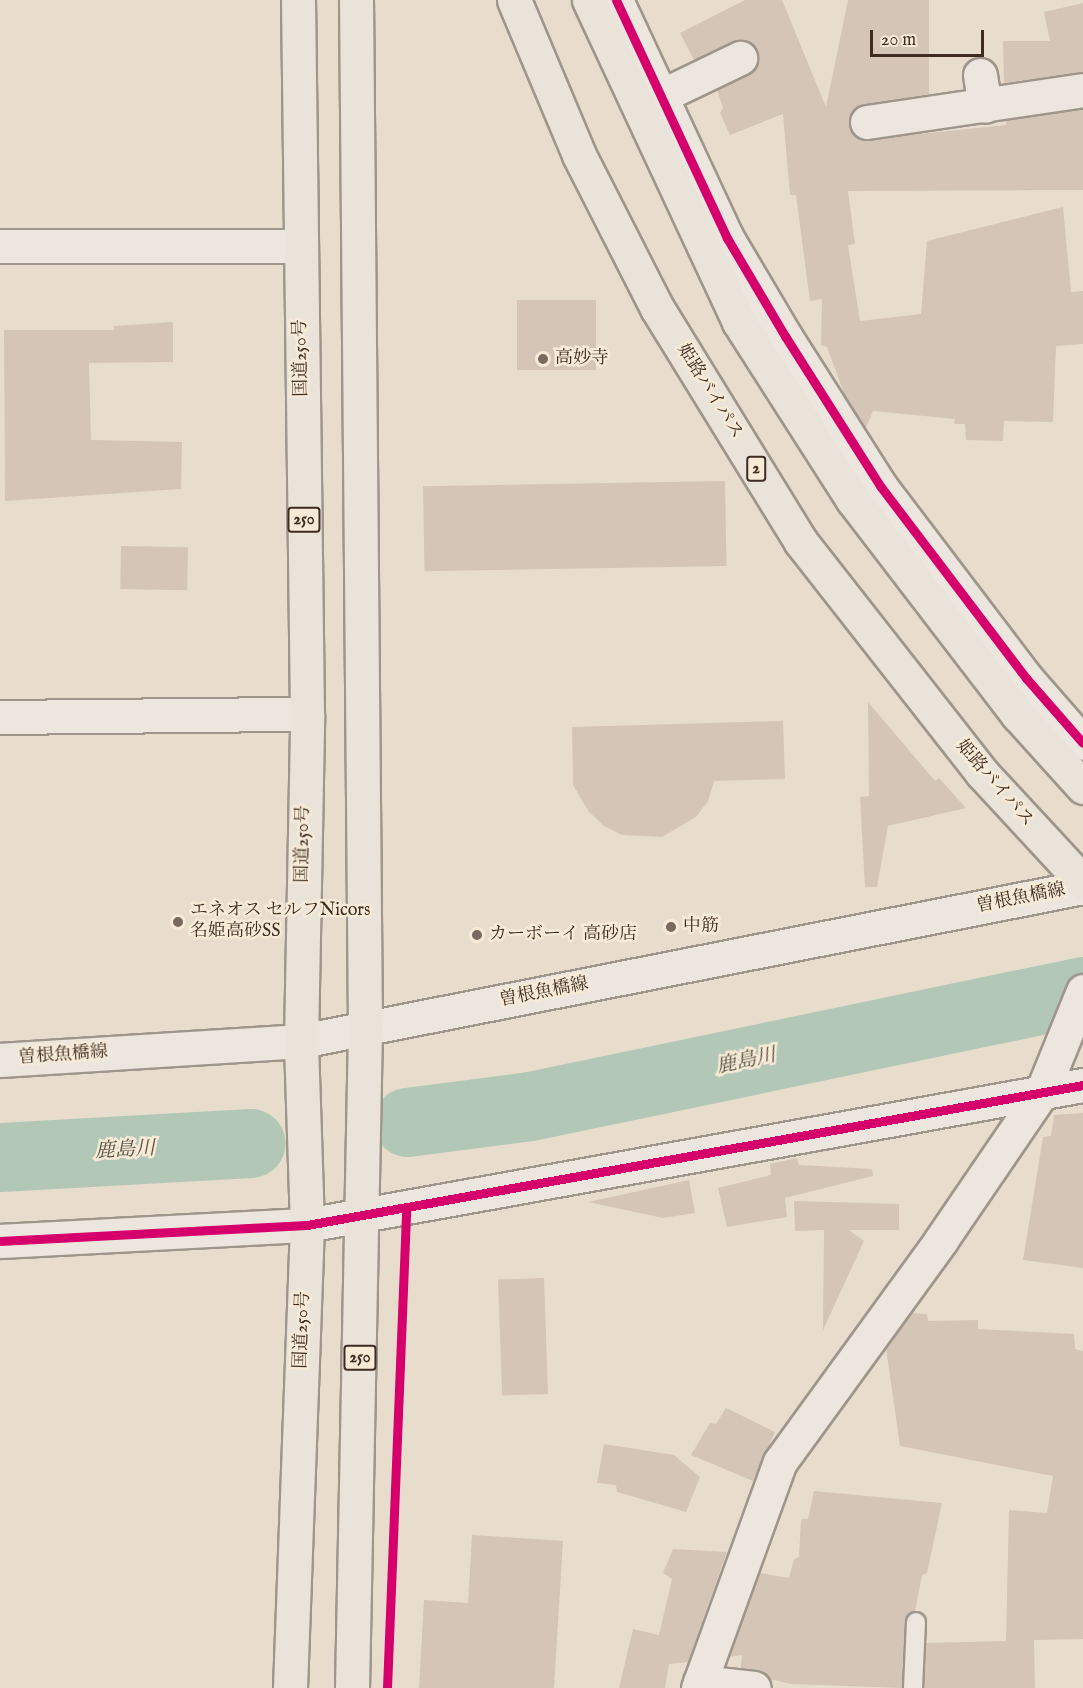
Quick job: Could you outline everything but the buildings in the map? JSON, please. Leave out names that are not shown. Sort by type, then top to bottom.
[{"type":"highway","name":"国道250号","points":[[290,1688],[307,1225],[301,1041],[306,714],[297,0]]},
{"type":"highway","name":"250","points":[[352,1688],[364,1215],[356,0]]},
{"type":"highway","name":"姫路バイパス","points":[[514,0],[579,154],[657,308],[801,542],[982,773],[1083,885]]},
{"type":"highway","points":[[590,0],[739,322],[853,500],[1018,715],[1083,787]]},
{"type":"street","points":[[616,0],[727,238],[881,487],[1026,678],[1083,743]]},
{"type":"street","points":[[661,96],[740,58]]},
{"type":"street","points":[[867,122],[983,91],[1083,90]]},
{"type":"street","points":[[0,246],[301,246]]},
{"type":"street","points":[[0,717],[306,714]]},
{"type":"street","name":"曽根魚橋線","points":[[0,1060],[301,1041],[1083,885]]},
{"type":"street","points":[[754,1688],[699,1685],[780,1462],[941,1240],[1042,1092],[1083,991]]},
{"type":"street","points":[[0,1241],[307,1225],[1083,1084]]},
{"type":"lane","points":[[913,1688],[916,1622]]},
{"type":"waterway","name":"鹿島川","points":[[407,1122],[530,1106],[1083,991]]},
{"type":"waterway","name":"鹿島川","points":[[0,1157],[251,1143]]},
{"type":"cycle path","points":[[616,0],[727,238],[785,336],[881,487],[1026,678],[1083,743]]},
{"type":"cycle path","points":[[0,1241],[307,1225],[1083,1085]]},
{"type":"cycle path","points":[[387,1688],[406,1210]]},
{"type":"place","name":"高妙寺","points":[[543,359]]},
{"type":"place","name":"エネオス セルフNicors 名姫高砂SS","points":[[178,922]]},
{"type":"place","name":"中筋","points":[[671,927]]},
{"type":"place","name":"カーボーイ 高砂店","points":[[477,935]]}]
